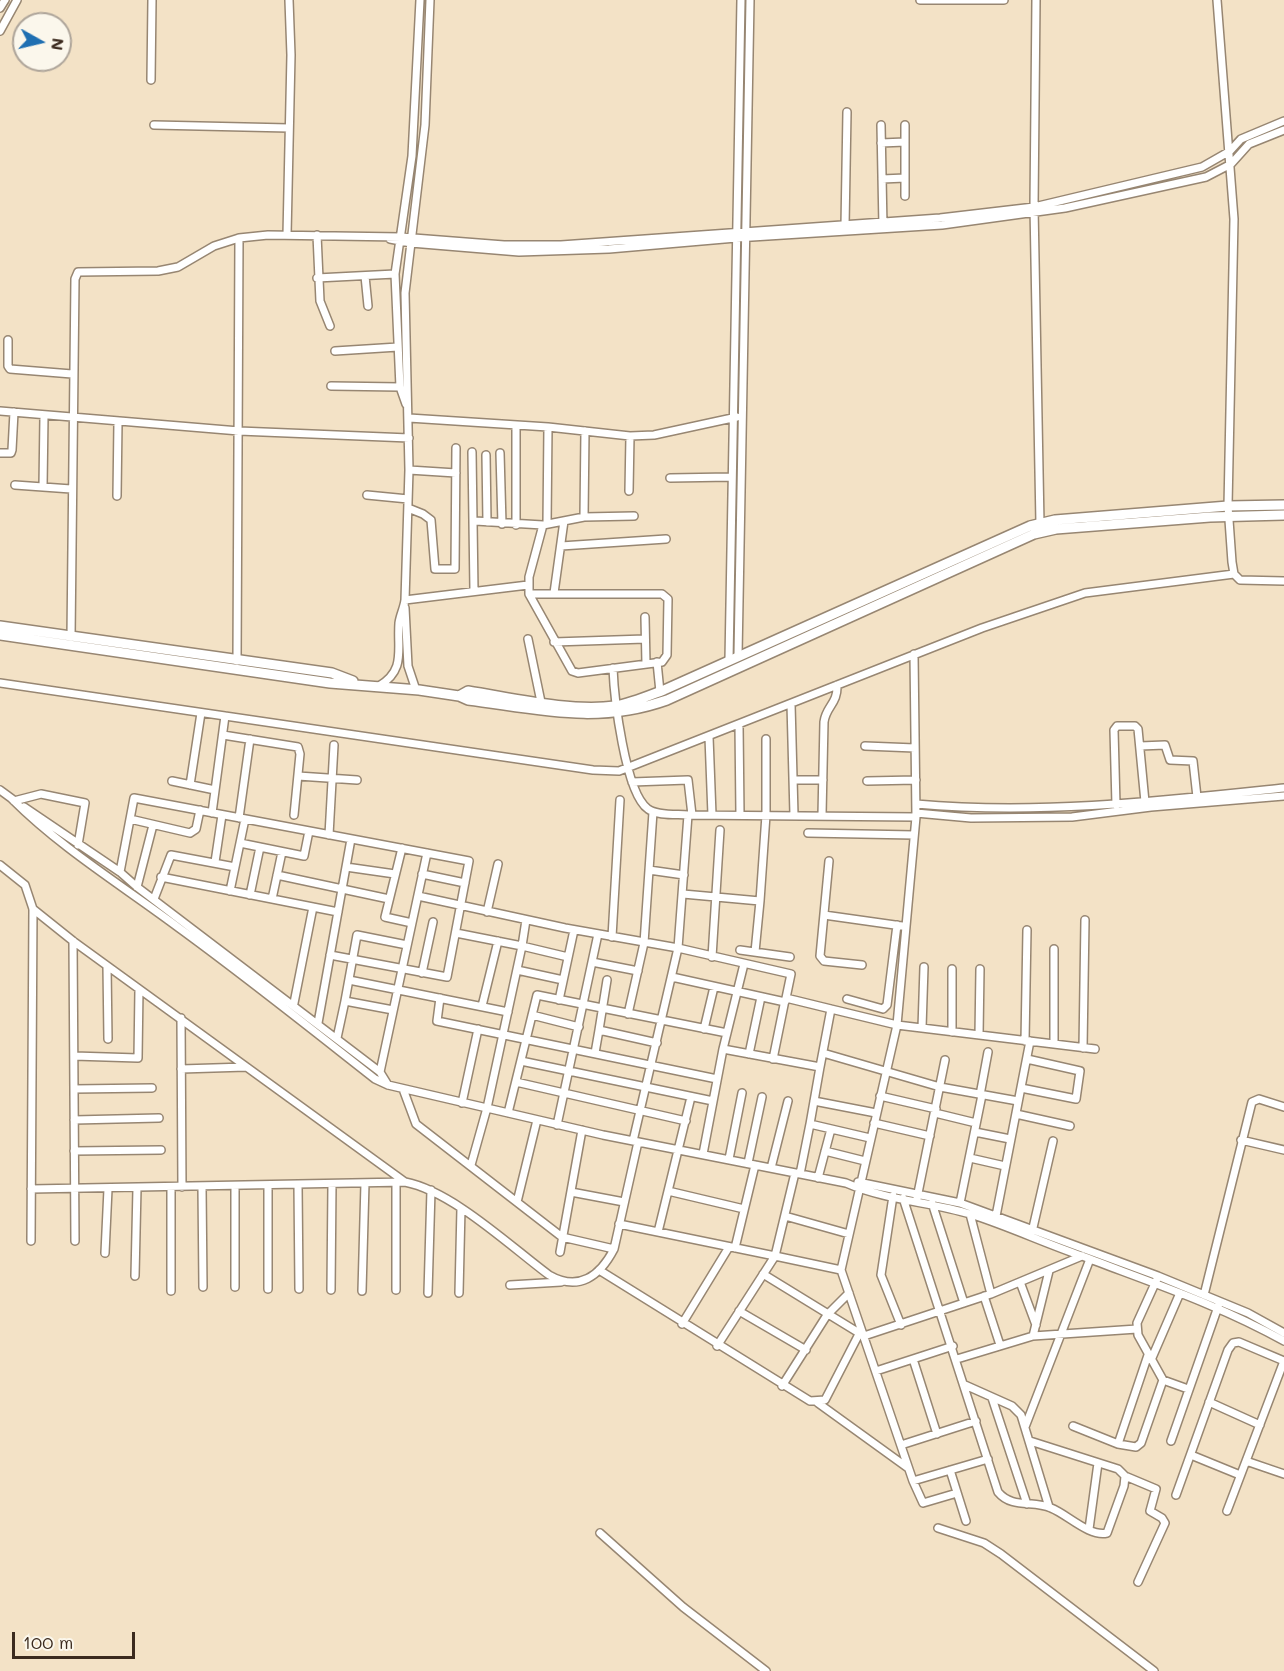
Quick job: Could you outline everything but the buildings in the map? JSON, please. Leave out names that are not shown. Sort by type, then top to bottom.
[{"type":"main road","points":[[459,696],[468,691],[615,710],[660,692],[1007,535],[1040,524],[1228,506],[1284,505]]},
{"type":"main road","points":[[0,635],[330,683],[416,690],[459,696],[468,700],[585,715],[667,700],[1034,534],[1056,529],[1228,516],[1284,515]]},
{"type":"main road","points":[[0,626],[333,674],[361,684]]},
{"type":"street","points":[[0,8],[4,0]]},
{"type":"street","points":[[0,32],[17,0]]},
{"type":"street","points":[[151,80],[152,0]]},
{"type":"street","points":[[287,235],[289,0]]},
{"type":"street","points":[[408,409],[400,387],[395,274],[412,156],[420,0]]},
{"type":"street","points":[[416,690],[408,666],[405,603],[409,418],[405,293],[425,125],[430,0]]},
{"type":"street","points":[[734,658],[731,477],[741,0]]},
{"type":"street","points":[[734,658],[743,416],[750,0]]},
{"type":"street","points":[[920,0],[1004,0]]},
{"type":"street","points":[[1036,0],[1034,210],[1040,524]]},
{"type":"street","points":[[1217,0],[1231,164],[1234,270],[1228,516],[1234,574]]},
{"type":"street","points":[[846,226],[847,112]]},
{"type":"street","points":[[1034,210],[1202,167],[1230,151],[1241,139],[1284,121]]},
{"type":"street","points":[[154,125],[289,128]]},
{"type":"street","points":[[881,125],[883,226]]},
{"type":"street","points":[[905,125],[905,195]]},
{"type":"street","points":[[71,637],[72,374],[75,279],[78,272],[141,272],[178,267],[214,246],[239,238],[317,235],[388,238],[519,252],[609,249],[736,234],[883,226],[1034,210],[1206,177],[1231,164],[1249,144],[1284,130]]},
{"type":"street","points":[[881,143],[905,142]]},
{"type":"street","points":[[882,179],[905,178]]},
{"type":"street","points":[[746,234],[846,226],[883,226]]},
{"type":"street","points":[[317,235],[317,278],[320,301],[330,326]]},
{"type":"street","points":[[237,661],[239,238]]},
{"type":"street","points":[[317,278],[395,274]]},
{"type":"street","points":[[365,276],[368,306]]},
{"type":"street","points":[[8,340],[10,369],[72,374]]},
{"type":"street","points":[[335,351],[398,347]]},
{"type":"street","points":[[331,386],[400,387]]},
{"type":"street","points":[[0,411],[239,431],[409,438]]},
{"type":"street","points":[[0,453],[11,453],[14,412]]},
{"type":"street","points":[[42,487],[44,416]]},
{"type":"street","points":[[409,418],[548,427],[630,436],[654,435],[743,416]]},
{"type":"street","points":[[117,496],[118,422]]},
{"type":"street","points":[[516,426],[516,525]]},
{"type":"street","points":[[530,594],[665,595],[668,599],[667,655],[662,662],[572,671],[554,642],[530,594],[528,585],[545,524],[548,427]]},
{"type":"street","points":[[584,517],[585,431]]},
{"type":"street","points":[[628,490],[630,436]]},
{"type":"street","points":[[408,508],[431,520],[435,569],[455,569],[456,448]]},
{"type":"street","points":[[472,452],[475,521],[474,591]]},
{"type":"street","points":[[500,453],[502,524]]},
{"type":"street","points":[[486,455],[486,522]]},
{"type":"street","points":[[409,470],[456,472]]},
{"type":"street","points":[[670,478],[731,477]]},
{"type":"street","points":[[15,485],[71,489]]},
{"type":"street","points":[[367,495],[408,499]]},
{"type":"street","points":[[475,521],[516,525],[545,524],[584,517],[634,516]]},
{"type":"street","points":[[554,593],[564,521]]},
{"type":"street","points":[[561,546],[666,539]]},
{"type":"street","points":[[0,683],[593,770],[629,766],[709,737],[914,654],[1085,593],[1234,574],[1245,581],[1284,581]]},
{"type":"street","points":[[405,603],[474,591],[528,585]]},
{"type":"street","points":[[379,686],[391,678],[397,668],[399,620],[405,603]]},
{"type":"street","points":[[645,617],[646,664]]},
{"type":"street","points":[[528,639],[541,702]]},
{"type":"street","points":[[554,642],[645,639]]},
{"type":"street","points":[[914,654],[916,815],[897,1025],[841,1270],[861,1335],[923,1503],[957,1493]]},
{"type":"street","points":[[657,662],[660,692]]},
{"type":"street","points":[[613,668],[615,710],[632,782],[641,802],[653,812],[690,815],[1072,817],[1151,807],[1284,796]]},
{"type":"street","points":[[822,815],[825,715],[836,700],[837,685]]},
{"type":"street","points":[[791,704],[794,815]]},
{"type":"street","points":[[190,785],[201,713]]},
{"type":"street","points":[[212,813],[225,716]]},
{"type":"street","points":[[739,725],[740,815]]},
{"type":"street","points":[[1116,805],[1114,730],[1117,726],[1135,726],[1138,729],[1145,802]]},
{"type":"street","points":[[223,735],[298,747],[300,754],[294,815]]},
{"type":"street","points":[[709,737],[712,815]]},
{"type":"street","points":[[230,891],[240,843],[249,739]]},
{"type":"street","points":[[755,952],[766,815],[766,739]]},
{"type":"street","points":[[329,835],[334,745]]},
{"type":"street","points":[[1140,746],[1165,745],[1170,760],[1193,761],[1197,797]]},
{"type":"street","points":[[865,746],[915,748]]},
{"type":"street","points":[[298,776],[357,780]]},
{"type":"street","points":[[510,1285],[581,1280],[606,1265],[614,1249],[641,1111],[678,948],[690,815],[688,780],[632,782]]},
{"type":"street","points":[[793,780],[823,780]]},
{"type":"street","points":[[867,781],[916,780]]},
{"type":"street","points":[[172,782],[215,790]]},
{"type":"street","points":[[916,804],[972,809],[1116,805],[1284,788]]},
{"type":"street","points":[[0,790],[120,872],[294,1004],[380,1072],[388,1085]]},
{"type":"street","points":[[13,800],[41,794],[85,803],[78,845]]},
{"type":"street","points":[[120,872],[134,798],[469,861],[447,977],[330,955]]},
{"type":"street","points":[[13,800],[35,823],[73,852],[195,939],[375,1079],[388,1085],[635,1142],[917,1197],[960,1203],[1204,1295],[1284,1341]]},
{"type":"street","points":[[612,937],[620,800]]},
{"type":"street","points":[[130,819],[194,832],[200,810]]},
{"type":"street","points":[[628,1014],[644,943],[653,812]]},
{"type":"street","points":[[215,862],[222,814]]},
{"type":"street","points":[[137,887],[153,825]]},
{"type":"street","points":[[712,957],[720,830]]},
{"type":"street","points":[[240,843],[303,856],[309,831]]},
{"type":"street","points":[[808,833],[914,835]]},
{"type":"street","points":[[318,1023],[351,839]]},
{"type":"street","points":[[250,895],[260,847]]},
{"type":"street","points":[[402,848],[385,917],[412,923]]},
{"type":"street","points":[[272,899],[282,852]]},
{"type":"street","points":[[380,1072],[427,853]]},
{"type":"street","points":[[154,899],[171,855],[235,867]]},
{"type":"street","points":[[829,861],[822,959],[862,965]]},
{"type":"street","points":[[488,912],[498,864]]},
{"type":"street","points":[[0,865],[25,885],[33,909],[31,1241]]},
{"type":"street","points":[[346,867],[395,874]]},
{"type":"street","points":[[649,870],[684,875]]},
{"type":"street","points":[[422,874],[465,883]]},
{"type":"street","points":[[277,875],[390,899]]},
{"type":"street","points":[[161,877],[338,912]]},
{"type":"street","points":[[683,894],[760,901]]},
{"type":"street","points":[[417,896],[574,930],[678,948],[791,974],[773,1059]]},
{"type":"street","points":[[294,1004],[313,907]]},
{"type":"street","points":[[33,909],[107,966],[405,1182],[431,1190],[461,1208],[561,1282]]},
{"type":"street","points":[[824,915],[906,926]]},
{"type":"street","points":[[471,1165],[504,1035],[526,920]]},
{"type":"street","points":[[1083,1048],[1085,920]]},
{"type":"street","points":[[422,973],[433,922]]},
{"type":"street","points":[[847,999],[883,1009],[887,1005],[897,925]]},
{"type":"street","points":[[559,1000],[574,930]]},
{"type":"street","points":[[996,1216],[1027,1059],[1028,930]]},
{"type":"street","points":[[456,933],[568,957]]},
{"type":"street","points":[[557,1125],[598,934]]},
{"type":"street","points":[[337,1038],[357,936],[407,945]]},
{"type":"street","points":[[73,941],[75,1241]]},
{"type":"street","points":[[482,1006],[498,941]]},
{"type":"street","points":[[1054,949],[1054,1044]]},
{"type":"street","points":[[740,950],[790,957]]},
{"type":"street","points":[[592,962],[638,971]]},
{"type":"street","points":[[703,1154],[723,1049],[744,964]]},
{"type":"street","points":[[107,966],[108,1039]]},
{"type":"street","points":[[922,1028],[924,968]]},
{"type":"street","points":[[952,969],[952,1032]]},
{"type":"street","points":[[979,1035],[980,969]]},
{"type":"street","points":[[517,970],[563,980]]},
{"type":"street","points":[[672,977],[761,997],[831,1009],[897,1025],[1095,1049]]},
{"type":"street","points":[[349,980],[508,1012]]},
{"type":"street","points":[[595,1053],[607,980]]},
{"type":"street","points":[[704,1029],[714,987]]},
{"type":"street","points":[[74,1056],[138,1058],[139,989]]},
{"type":"street","points":[[508,1113],[537,995],[727,1033]]},
{"type":"street","points":[[749,1054],[761,997]]},
{"type":"street","points":[[440,998],[437,1021],[717,1079]]},
{"type":"street","points":[[345,1001],[393,1010]]},
{"type":"street","points":[[717,1346],[775,1256],[810,1124],[831,1009]]},
{"type":"street","points":[[532,1015],[579,1027]]},
{"type":"street","points":[[181,1018],[182,1187]]},
{"type":"street","points":[[462,1103],[478,1029]]},
{"type":"street","points":[[599,1030],[657,1043]]},
{"type":"street","points":[[723,1049],[820,1067]]},
{"type":"street","points":[[960,1203],[975,1132],[988,1052]]},
{"type":"street","points":[[823,1053],[940,1087],[1018,1101]]},
{"type":"street","points":[[1021,1088],[1076,1099],[1080,1071],[1027,1059]]},
{"type":"street","points":[[917,1197],[945,1060]]},
{"type":"street","points":[[521,1061],[713,1101]]},
{"type":"street","points":[[182,1069],[246,1067]]},
{"type":"street","points":[[516,1082],[565,1091],[686,1121]]},
{"type":"street","points":[[74,1089],[152,1088]]},
{"type":"street","points":[[403,1089],[416,1124],[562,1237],[614,1249]]},
{"type":"street","points":[[729,1159],[742,1093]]},
{"type":"street","points":[[880,1096],[976,1123]]},
{"type":"street","points":[[658,1232],[691,1097]]},
{"type":"street","points":[[682,1324],[732,1247],[744,1209],[762,1097]]},
{"type":"street","points":[[1204,1295],[1241,1140],[1255,1099],[1284,1107]]},
{"type":"street","points":[[771,1168],[788,1101]]},
{"type":"street","points":[[814,1101],[876,1113]]},
{"type":"street","points":[[1016,1114],[1070,1126]]},
{"type":"street","points":[[74,1120],[159,1118]]},
{"type":"street","points":[[517,1202],[537,1120]]},
{"type":"street","points":[[874,1123],[930,1136]]},
{"type":"street","points":[[810,1124],[870,1138]]},
{"type":"street","points":[[818,1178],[831,1128]]},
{"type":"street","points":[[560,1252],[582,1130]]},
{"type":"street","points":[[975,1132],[1010,1139]]},
{"type":"street","points":[[1241,1140],[1284,1150]]},
{"type":"street","points":[[1032,1232],[1053,1141]]},
{"type":"street","points":[[74,1151],[160,1150]]},
{"type":"street","points":[[825,1151],[865,1161]]},
{"type":"street","points":[[970,1158],[1005,1166]]},
{"type":"street","points":[[31,1189],[75,1190],[405,1182]]},
{"type":"street","points":[[362,1291],[365,1183]]},
{"type":"street","points":[[396,1183],[396,1290]]},
{"type":"street","points":[[331,1290],[332,1184]]},
{"type":"street","points":[[267,1289],[268,1185]]},
{"type":"street","points":[[298,1185],[299,1289]]},
{"type":"street","points":[[860,1185],[893,1196],[917,1197],[970,1214],[1090,1259],[1157,1279],[1180,1293],[1218,1304],[1284,1333]]},
{"type":"street","points":[[235,1186],[235,1287]]},
{"type":"street","points":[[202,1187],[203,1287]]},
{"type":"street","points":[[135,1276],[136,1188]]},
{"type":"street","points":[[171,1188],[171,1291]]},
{"type":"street","points":[[105,1253],[108,1189]]},
{"type":"street","points":[[428,1293],[431,1190]]},
{"type":"street","points":[[668,1191],[744,1209]]},
{"type":"street","points":[[571,1192],[624,1202]]},
{"type":"street","points":[[893,1196],[881,1275],[901,1325]]},
{"type":"street","points":[[903,1198],[953,1346],[998,1492],[1003,1498],[1049,1507],[1101,1534],[1107,1533],[1125,1486],[1125,1476]]},
{"type":"street","points":[[932,1203],[964,1303]]},
{"type":"street","points":[[459,1293],[461,1208]]},
{"type":"street","points":[[970,1214],[1000,1345]]},
{"type":"street","points":[[784,1216],[849,1233]]},
{"type":"street","points":[[619,1224],[841,1270]]},
{"type":"street","points":[[763,1274],[861,1335],[901,1325],[988,1295],[1082,1256]]},
{"type":"street","points":[[1025,1427],[1090,1259]]},
{"type":"street","points":[[599,1270],[717,1346],[810,1401],[825,1400],[861,1335]]},
{"type":"street","points":[[1033,1336],[1048,1271]]},
{"type":"street","points":[[1157,1279],[1137,1329],[1163,1380],[1188,1389]]},
{"type":"street","points":[[1020,1282],[1036,1324]]},
{"type":"street","points":[[782,1386],[827,1315],[849,1293]]},
{"type":"street","points":[[1118,1444],[1150,1357],[1180,1293]]},
{"type":"street","points":[[1171,1441],[1218,1304]]},
{"type":"street","points":[[739,1311],[806,1350]]},
{"type":"street","points":[[957,1359],[1033,1336],[1137,1329]]},
{"type":"street","points":[[1176,1495],[1228,1350],[1233,1343],[1239,1342],[1284,1361],[1227,1511]]},
{"type":"street","points":[[876,1371],[953,1346]]},
{"type":"street","points":[[913,1359],[937,1434]]},
{"type":"street","points":[[1073,1426],[1118,1444],[1131,1447],[1141,1443],[1163,1380]]},
{"type":"street","points":[[965,1385],[1016,1410],[1030,1441],[1049,1507]]},
{"type":"street","points":[[992,1398],[1027,1504]]},
{"type":"street","points":[[818,1402],[909,1468]]},
{"type":"street","points":[[1209,1402],[1260,1425]]},
{"type":"street","points":[[901,1445],[976,1421]]},
{"type":"street","points":[[1030,1441],[1118,1469],[1125,1476],[1156,1489],[1150,1511],[1162,1518],[1165,1523],[1138,1582]]},
{"type":"street","points":[[1191,1455],[1240,1475]]},
{"type":"street","points":[[913,1481],[988,1459]]},
{"type":"street","points":[[1246,1461],[1284,1474]]},
{"type":"street","points":[[1089,1528],[1098,1463]]},
{"type":"street","points":[[950,1470],[966,1521]]},
{"type":"street","points":[[938,1528],[984,1544],[1001,1554],[1154,1671]]},
{"type":"street","points":[[600,1533],[683,1607],[766,1671]]}]
